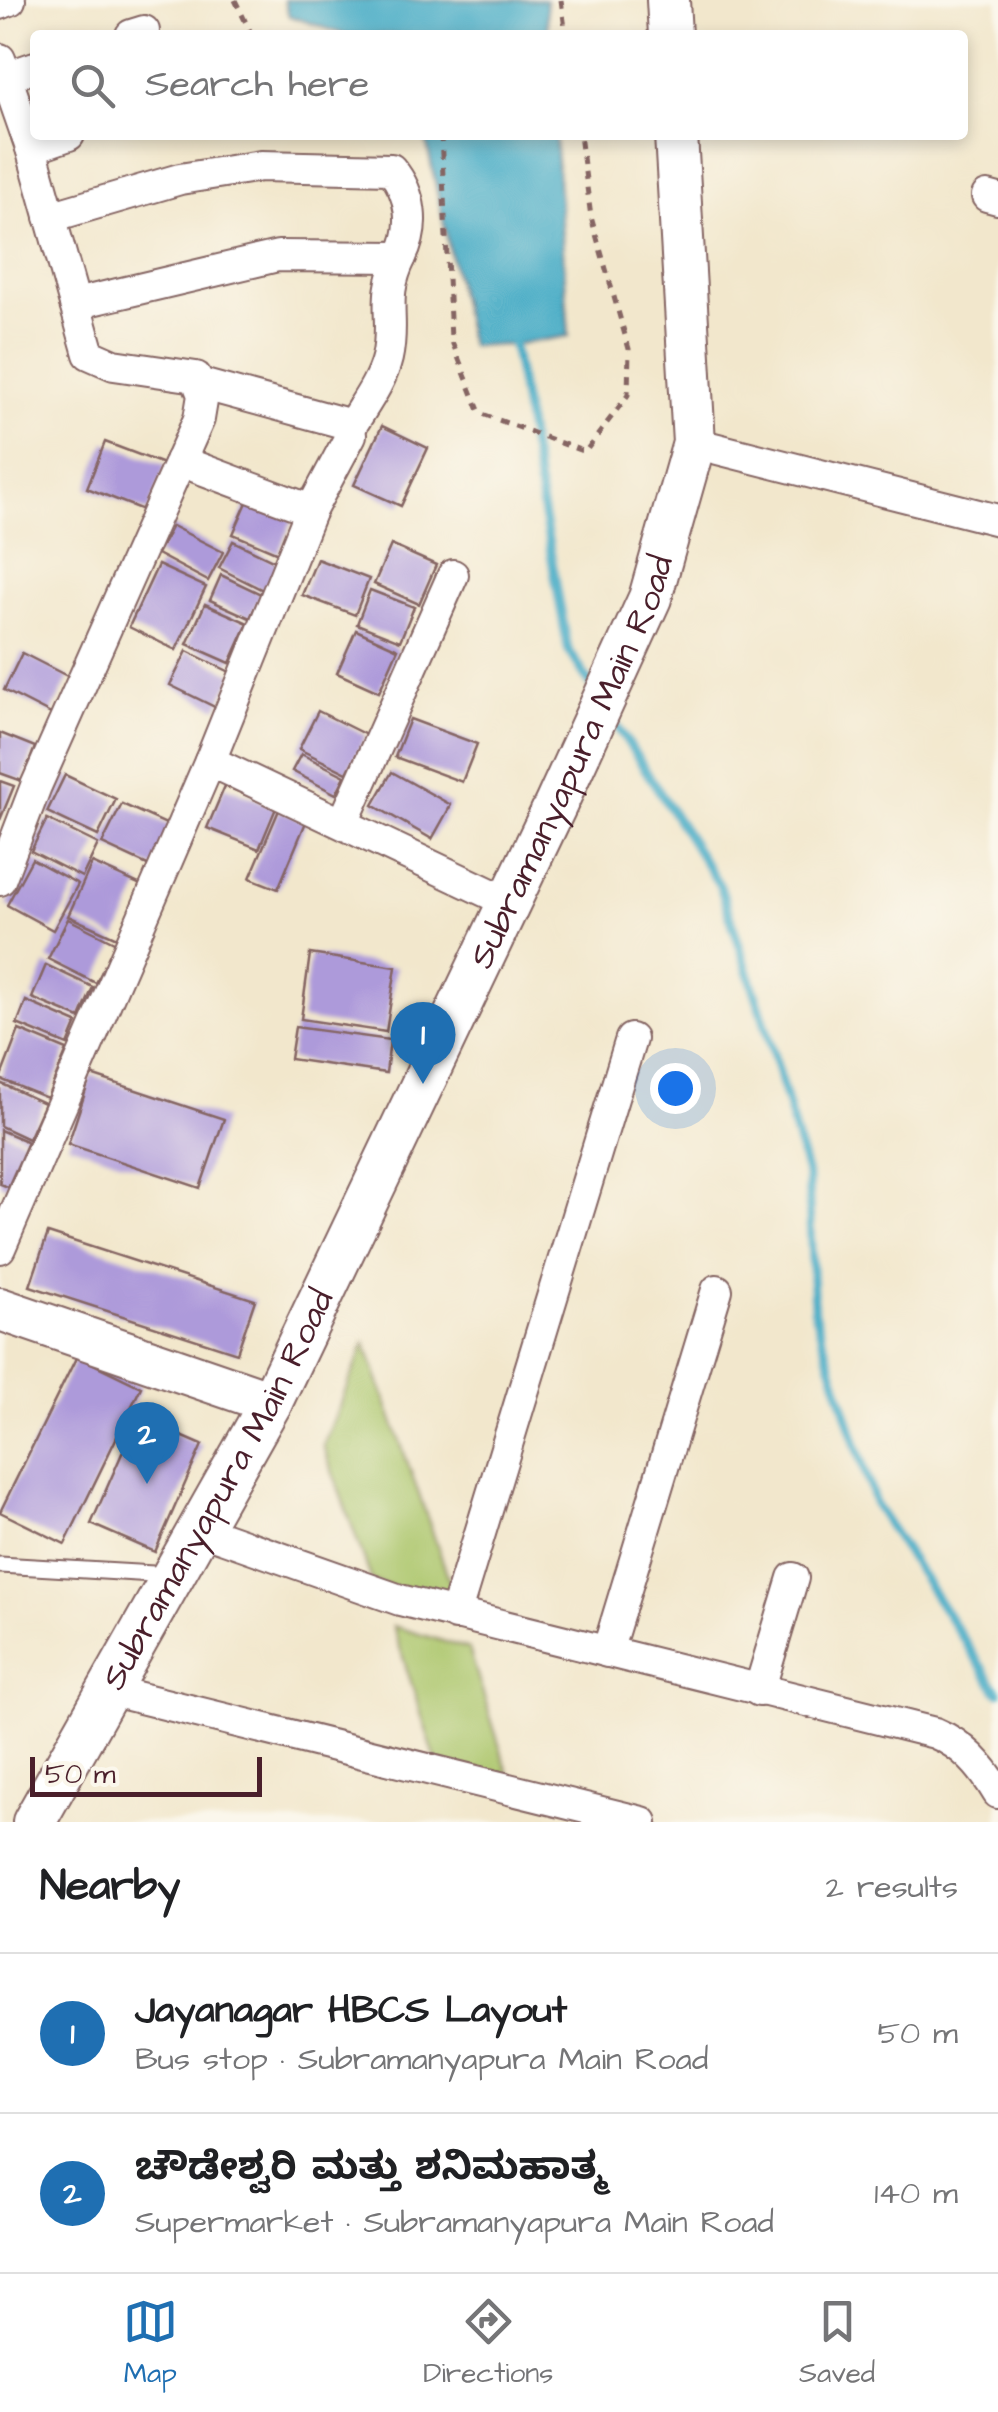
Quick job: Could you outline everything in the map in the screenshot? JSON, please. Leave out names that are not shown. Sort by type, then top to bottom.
[{"type":"street","points":[[0,4],[10,0]]},
{"type":"street","points":[[668,0],[670,30]]},
{"type":"street","points":[[0,880],[36,786],[200,419],[201,384],[196,377],[114,365],[90,354],[31,148],[14,68]]},
{"type":"street","points":[[31,148],[54,140]]},
{"type":"street","name":"Subramanyapura Main Road","points":[[34,1822],[271,1402],[510,903],[650,598],[694,444],[676,140]]},
{"type":"street","points":[[0,1248],[210,761],[312,510],[387,358],[390,280],[407,246],[411,213],[400,180],[391,169],[261,166],[180,179],[50,216]]},
{"type":"street","points":[[75,304],[278,256],[401,257]]},
{"type":"street","points":[[201,384],[350,428]]},
{"type":"street","points":[[694,444],[998,520]]},
{"type":"street","points":[[180,461],[312,510]]},
{"type":"street","points":[[342,823],[453,575]]},
{"type":"street","points":[[210,761],[510,903]]},
{"type":"street","points":[[454,1615],[631,1039]]},
{"type":"street","points":[[607,1652],[717,1290]]},
{"type":"street","points":[[0,1309],[271,1402]]},
{"type":"street","points":[[199,1529],[368,1590],[454,1615],[935,1732],[954,1741],[975,1760],[998,1793]]},
{"type":"street","points":[[760,1691],[792,1578]]},
{"type":"street","points":[[108,1690],[642,1822]]},
{"type":"lane","points":[[0,1564],[173,1575]]},
{"type":"path","points":[[235,0],[250,30]]},
{"type":"path","points":[[561,0],[565,30]]},
{"type":"path","points":[[441,140],[451,340],[480,413],[585,452],[628,395],[629,349],[591,216],[581,140]]},
{"type":"green space","points":[[365,1343],[459,1607],[372,1581],[323,1446]]},
{"type":"green space","points":[[393,1626],[469,1649],[511,1782],[438,1767]]},
{"type":"water","points":[[284,0],[546,0],[548,30],[331,30],[289,16]]},
{"type":"water","points":[[426,140],[555,140],[569,336],[513,345],[470,346]]},
{"type":"building","points":[[382,426],[428,448],[401,506],[354,485]]},
{"type":"building","points":[[105,442],[166,465],[148,512],[87,488]]},
{"type":"building","points":[[248,500],[293,519],[278,553],[233,534]]},
{"type":"building","points":[[172,526],[223,552],[208,581],[157,554]]},
{"type":"building","points":[[233,541],[279,563],[265,591],[219,568]]},
{"type":"building","points":[[391,545],[436,565],[419,604],[374,584]]},
{"type":"building","points":[[317,559],[369,579],[355,615],[302,595]]},
{"type":"building","points":[[158,565],[206,587],[176,650],[129,627]]},
{"type":"building","points":[[221,575],[261,594],[250,618],[210,600]]},
{"type":"building","points":[[370,590],[414,607],[400,641],[357,624]]},
{"type":"building","points":[[205,604],[248,623],[230,663],[187,644]]},
{"type":"building","points":[[356,630],[398,649],[379,692],[337,673]]},
{"type":"building","points":[[187,651],[234,674],[217,708],[170,685]]},
{"type":"building","points":[[22,653],[69,677],[51,714],[4,690]]},
{"type":"building","points":[[318,711],[366,735],[347,773],[299,749]]},
{"type":"building","points":[[410,719],[477,744],[462,782],[395,757]]},
{"type":"building","points":[[0,733],[35,747],[22,781],[0,773]]},
{"type":"building","points":[[301,754],[345,776],[336,794],[292,771]]},
{"type":"building","points":[[392,772],[451,805],[432,839],[373,805]]},
{"type":"building","points":[[65,775],[116,799],[98,836],[47,812]]},
{"type":"building","points":[[0,781],[14,786],[0,820]]},
{"type":"building","points":[[225,786],[276,808],[259,849],[207,828]]},
{"type":"building","points":[[122,804],[173,827],[154,868],[102,844]]},
{"type":"building","points":[[279,810],[306,822],[278,889],[250,878]]},
{"type":"building","points":[[47,819],[98,844],[82,877],[31,851]]},
{"type":"building","points":[[32,859],[78,884],[53,930],[7,905]]},
{"type":"building","points":[[92,863],[141,885],[117,938],[68,916]]},
{"type":"building","points":[[68,919],[116,943],[96,983],[48,959]]},
{"type":"building","points":[[310,954],[396,967],[386,1032],[301,1019]]},
{"type":"building","points":[[46,965],[93,987],[80,1018],[32,998]]},
{"type":"building","points":[[26,1001],[77,1023],[68,1045],[17,1024]]},
{"type":"building","points":[[295,1027],[390,1040],[386,1073],[290,1059]]},
{"type":"building","points":[[19,1030],[67,1050],[47,1098],[0,1079]]},
{"type":"building","points":[[91,1075],[224,1119],[200,1188],[68,1144]]},
{"type":"building","points":[[0,1083],[44,1103],[28,1139],[0,1126]]},
{"type":"building","points":[[0,1130],[28,1142],[8,1187],[0,1184]]},
{"type":"building","points":[[48,1233],[255,1300],[237,1353],[30,1286]]},
{"type":"building","points":[[77,1356],[141,1387],[65,1544],[0,1512]]},
{"type":"building","points":[[138,1417],[202,1445],[155,1552],[91,1524]]},
{"type":"waterway","points":[[513,345],[568,649],[594,690]]},
{"type":"waterway","points":[[610,715],[720,886],[764,1020],[808,1178],[814,1312],[876,1506],[998,1692]]},
{"type":"place","name":"Jayanagar HBCS Layout","points":[[423,1084]]},
{"type":"place","name":"ಚೌಡೇಶ್ವರಿ ಮತ್ತು ಶನಿಮಹಾತ್ಮ","points":[[147,1484]]}]
